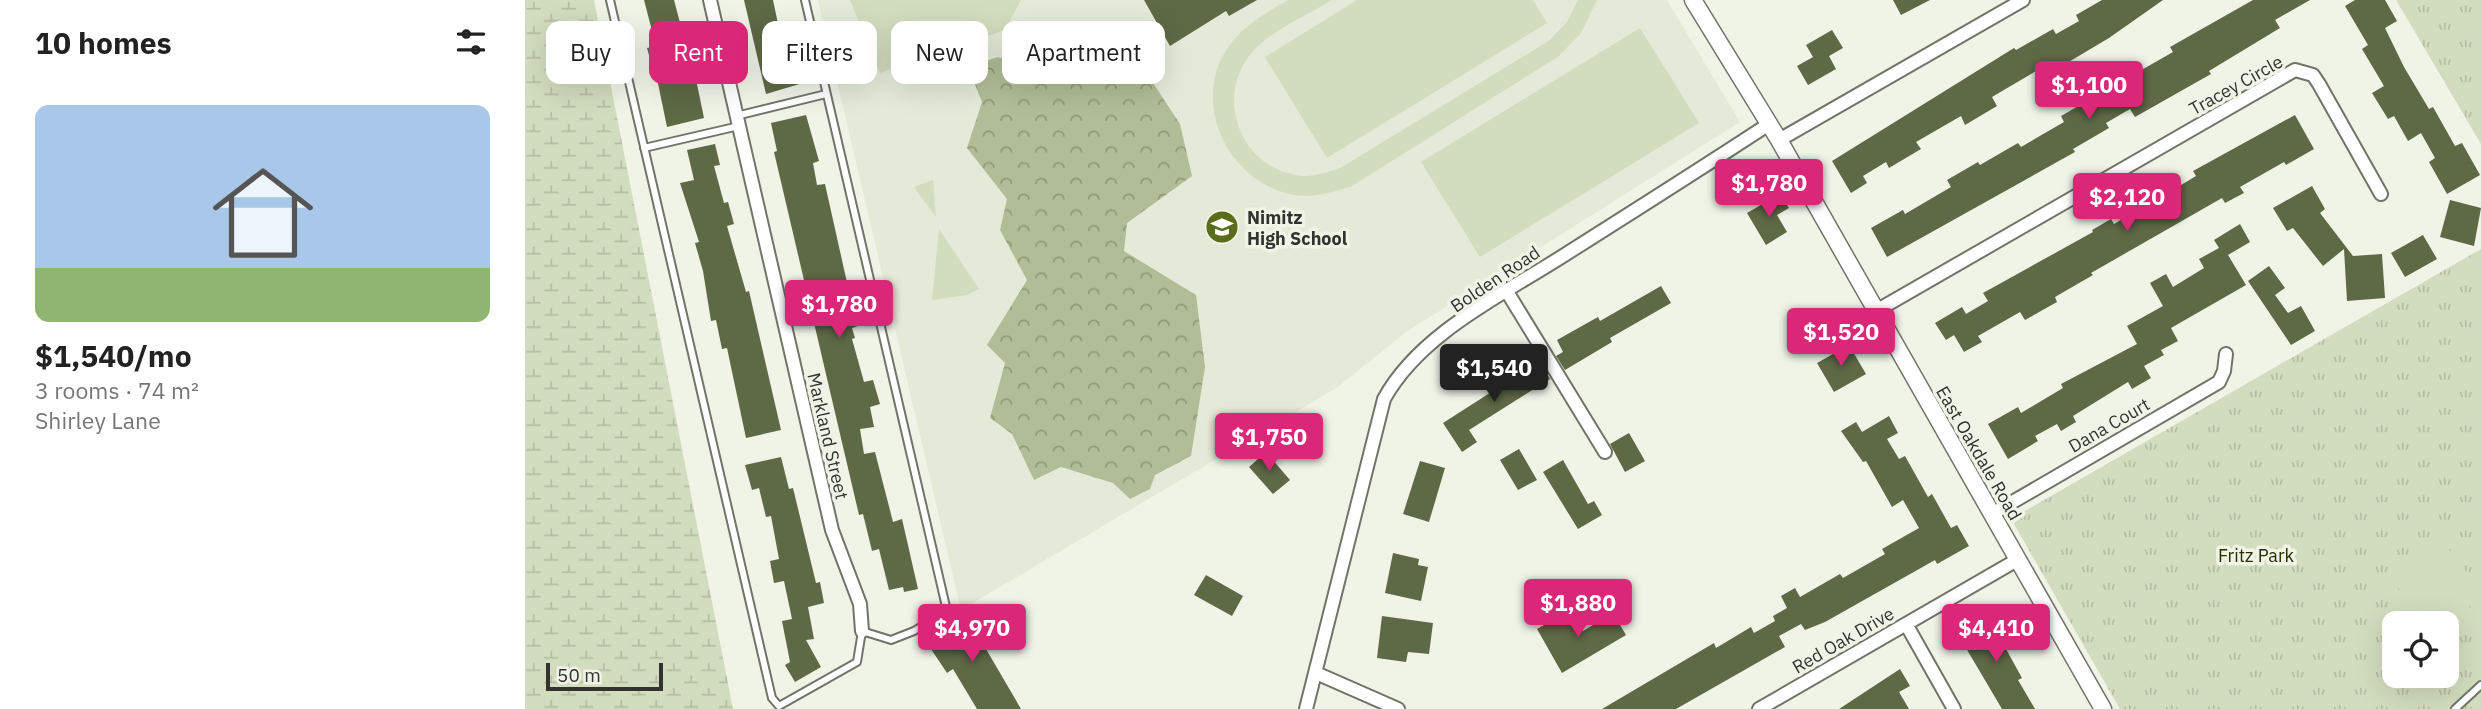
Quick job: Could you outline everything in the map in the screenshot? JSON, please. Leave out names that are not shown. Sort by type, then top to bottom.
[{"type":"street","name":"Markland Street","points":[[710,0],[832,530],[860,604],[862,631]]},
{"type":"street","name":"East Oakdale Road","points":[[1693,0],[1779,140],[2103,709]]},
{"type":"street","points":[[1779,140],[2023,0]]},
{"type":"street","name":"Tracey Circle","points":[[1876,311],[2295,71],[2313,75],[2381,194]]},
{"type":"street","name":"Bolden Road","points":[[1306,709],[1384,399],[1395,380],[1415,355],[1506,290],[1769,124]]},
{"type":"street","points":[[1506,290],[1605,452]]},
{"type":"street","name":"Dana Court","points":[[1992,514],[2219,382],[2226,354]]},
{"type":"street","name":"Red Oak Drive","points":[[1759,709],[2017,560]]},
{"type":"street","points":[[1906,624],[1954,709]]},
{"type":"street","points":[[1315,673],[1398,709]]},
{"type":"lane","points":[[610,0],[772,698],[779,706],[857,662],[862,631],[891,640],[914,631],[947,611],[805,0]]},
{"type":"lane","points":[[644,148],[826,94]]},
{"type":"lane","points":[[2455,709],[2481,685]]},
{"type":"shaded area","name":"Nimitz High School","points":[[818,0],[1667,0],[1740,122],[1406,332],[1338,387],[961,610],[838,84],[877,84],[877,21],[823,21]]},
{"type":"green space","points":[[525,0],[594,0],[598,21],[546,21],[546,84],[610,84],[733,709],[525,709]]},
{"type":"green space","points":[[850,0],[1021,0],[1010,21],[1002,21],[1002,31],[988,36],[988,21],[891,21],[891,69],[880,73],[877,66],[877,21],[859,21]]},
{"type":"green space","points":[[1288,0],[1332,0],[1273,34],[1253,52],[1237,79],[1235,114],[1240,131],[1261,159],[1277,169],[1307,176],[1342,167],[1550,40],[1567,22],[1578,0],[1597,0],[1581,33],[1559,56],[1352,186],[1305,196],[1289,194],[1267,185],[1248,172],[1232,155],[1221,135],[1214,113],[1213,90],[1218,67],[1229,46],[1248,26]]},
{"type":"green space","points":[[1357,0],[1533,0],[1547,23],[1327,158],[1265,57]]},
{"type":"green space","points":[[2396,0],[2481,0],[2481,144]]},
{"type":"green space","points":[[1640,28],[1699,123],[1480,257],[1421,162]]},
{"type":"green space","points":[[1002,59],[1002,84],[1154,84],[1180,124],[1192,176],[1127,223],[1124,251],[1196,295],[1205,367],[1191,456],[1155,475],[1150,489],[1130,499],[1113,483],[1061,467],[1034,480],[1012,434],[990,418],[1005,363],[987,345],[1027,280],[1000,230],[1007,199],[967,148],[982,102],[975,84],[988,84],[988,60]]},
{"type":"green space","points":[[933,180],[936,217],[914,187]]},
{"type":"green space","points":[[939,229],[979,289],[967,295],[932,300]]},
{"type":"green space","name":"Fritz Park","points":[[2481,249],[2481,709],[2120,709],[2011,519]]},
{"type":"green space","points":[[2437,535],[2481,590],[2481,597],[2459,615],[2459,611],[2416,611],[2387,574]]},
{"type":"building","points":[[644,0],[674,0],[680,21],[649,21]]},
{"type":"building","points":[[744,0],[773,0],[777,21],[762,21],[762,77]]},
{"type":"building","points":[[1144,0],[1257,0],[1229,16],[1226,11],[1170,46],[1165,37],[1165,21],[1156,21]]},
{"type":"building","points":[[1893,0],[1930,0],[1901,15]]},
{"type":"building","points":[[2102,0],[2163,0],[2109,38],[2040,79],[2036,71],[1992,97],[1997,106],[1965,125],[1961,116],[1916,142],[1921,149],[1889,168],[1886,162],[1863,176],[1867,183],[1851,193],[1832,161],[2014,48],[2016,50],[2053,29],[2056,34],[2079,21],[2076,15]]},
{"type":"building","points":[[2253,0],[2310,0],[2275,20],[2280,28],[2209,71],[2211,74],[2135,117],[2130,109],[2106,123],[2109,128],[2073,149],[2075,152],[1887,257],[1871,228],[1903,210],[1905,214],[1951,187],[1947,180],[1978,162],[1980,165],[2018,143],[2021,147],[2064,122],[2061,116],[2173,52],[2170,47]]},
{"type":"building","points":[[2355,0],[2385,0],[2397,21],[2385,28],[2404,67],[2429,109],[2433,107],[2455,146],[2462,143],[2480,175],[2447,194],[2429,162],[2435,158],[2421,133],[2408,141],[2394,116],[2388,119],[2372,93],[2384,86],[2362,49],[2368,45],[2345,6]]},
{"type":"building","points":[[1832,30],[1843,48],[1829,56],[1836,69],[1808,85],[1797,66],[1813,57],[1806,45]]},
{"type":"building","points":[[658,84],[697,84],[704,118],[667,127]]},
{"type":"building","points":[[764,84],[800,84],[766,94]]},
{"type":"building","points":[[806,115],[819,161],[813,163],[817,185],[825,184],[848,287],[856,308],[853,308],[858,326],[852,328],[855,338],[852,339],[864,382],[873,380],[880,404],[870,407],[874,427],[860,429],[864,454],[875,452],[893,522],[902,519],[918,589],[904,592],[903,587],[889,590],[879,549],[872,551],[863,514],[859,515],[774,152],[777,151],[771,123]]},
{"type":"building","points":[[2295,115],[2314,149],[2286,165],[2284,162],[2240,187],[2244,193],[2225,203],[2222,198],[2091,273],[2093,275],[2055,297],[2057,302],[2025,320],[2020,312],[1978,336],[1982,342],[1964,352],[1954,335],[1946,340],[1935,323],[1962,307],[1966,314],[1988,301],[1983,293],[2093,232],[2092,230],[2111,219],[2114,224],[2136,211],[2133,206],[2148,198],[2151,203],[2196,176],[2193,171]]},
{"type":"building","points":[[715,144],[720,165],[714,166],[724,203],[728,202],[734,224],[727,226],[746,292],[749,291],[781,430],[746,438],[727,348],[722,349],[716,320],[711,321],[703,271],[695,243],[699,242],[680,183],[694,180],[687,150]]},
{"type":"building","points":[[2312,186],[2325,209],[2320,213],[2353,256],[2382,254],[2385,298],[2347,301],[2344,249],[2323,266],[2293,228],[2287,231],[2273,208]]},
{"type":"building","points":[[1780,194],[1789,208],[1777,215],[1787,232],[1766,245],[1747,213]]},
{"type":"building","points":[[2450,200],[2481,208],[2474,246],[2440,237]]},
{"type":"building","points":[[2240,224],[2250,242],[2228,255],[2246,285],[2171,328],[2178,341],[2161,350],[2164,355],[2144,366],[2151,378],[2132,389],[2128,382],[2073,416],[2076,422],[2061,431],[2057,424],[2035,436],[2038,441],[2008,459],[1988,424],[2018,407],[2021,413],[2063,388],[2061,384],[2137,344],[2127,326],[2163,306],[2150,283],[2166,274],[2173,287],[2204,268],[2199,259],[2219,248],[2214,240]]},
{"type":"building","points":[[2423,235],[2437,259],[2405,277],[2391,253]]},
{"type":"building","points":[[2269,266],[2285,288],[2275,295],[2288,313],[2301,306],[2315,331],[2291,345],[2248,281]]},
{"type":"building","points":[[1661,286],[1671,303],[1610,338],[1612,342],[1565,370],[1556,356],[1563,352],[1557,340],[1598,317],[1600,321]]},
{"type":"building","points":[[1849,345],[1866,374],[1834,392],[1817,363]]},
{"type":"building","points":[[1541,365],[1550,379],[1469,430],[1477,442],[1462,452],[1443,423],[1496,389],[1493,385],[1524,367],[1527,373]]},
{"type":"building","points":[[1889,416],[1898,433],[1887,439],[1899,459],[1905,456],[1928,497],[1932,494],[1951,528],[1957,525],[1969,546],[1937,564],[1935,560],[1825,622],[1805,630],[1801,624],[1779,636],[1785,647],[1676,709],[1602,709],[1714,643],[1716,648],[1751,627],[1754,633],[1775,621],[1773,616],[1787,608],[1781,596],[1795,588],[1800,597],[1840,574],[1843,578],[1885,554],[1882,549],[1919,528],[1903,500],[1892,507],[1866,461],[1863,462],[1841,431],[1856,422],[1862,432]]},
{"type":"building","points":[[1629,433],[1645,461],[1625,472],[1610,444]]},
{"type":"building","points":[[1519,449],[1537,480],[1518,490],[1500,460]]},
{"type":"building","points":[[1266,452],[1290,480],[1273,494],[1249,467]]},
{"type":"building","points":[[781,457],[789,489],[793,488],[816,583],[820,582],[824,603],[808,607],[814,639],[806,640],[821,667],[795,682],[785,665],[790,662],[782,621],[792,619],[784,581],[774,583],[770,561],[779,559],[771,516],[766,517],[759,488],[752,490],[745,465]]},
{"type":"building","points":[[1563,460],[1588,504],[1594,501],[1602,515],[1578,529],[1543,472]]},
{"type":"building","points":[[1420,461],[1445,468],[1429,522],[1403,514]]},
{"type":"building","points":[[1393,553],[1419,559],[1418,565],[1428,567],[1421,601],[1385,593]]},
{"type":"building","points":[[1206,575],[1243,596],[1232,616],[1194,595]]},
{"type":"building","points":[[1984,609],[2022,678],[2018,680],[2035,709],[2002,709],[1963,643],[1974,637],[1965,620]]},
{"type":"building","points":[[1570,610],[1583,631],[1613,613],[1626,635],[1562,673],[1537,629]]},
{"type":"building","points":[[971,613],[991,646],[986,649],[1021,709],[977,709],[953,669],[947,673],[925,640]]},
{"type":"building","points":[[1382,616],[1433,623],[1429,654],[1408,652],[1406,662],[1377,658]]},
{"type":"building","points":[[1900,669],[1910,686],[1899,692],[1909,709],[1839,709]]},
{"type":"place","name":"Nimitz High School","points":[[1222,227]]}]
